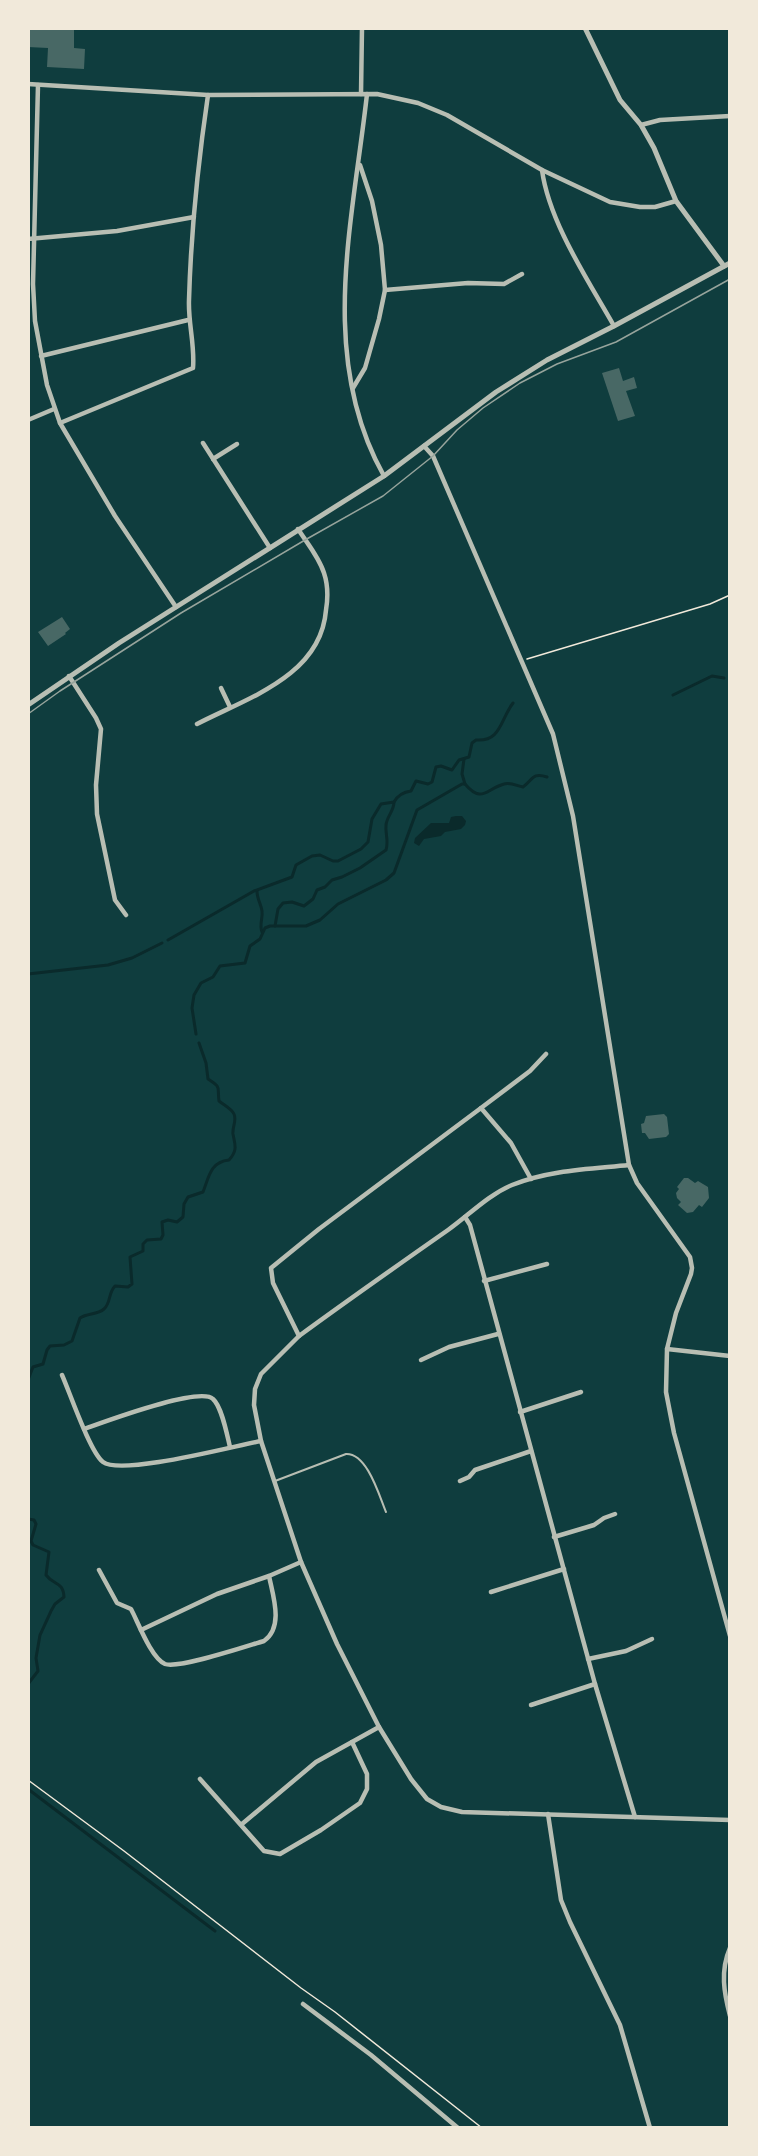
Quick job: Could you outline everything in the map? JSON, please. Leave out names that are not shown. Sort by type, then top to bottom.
[{"type":"street","points":[[362,28],[364,94],[359,162],[346,248],[347,356],[360,425],[370,453],[384,476]]},
{"type":"street","points":[[28,705],[176,607],[384,476],[506,386],[546,360],[727,265],[676,201],[665,172],[641,125],[620,100],[585,28]]},
{"type":"street","points":[[28,84],[208,95],[377,94],[418,103],[447,115],[542,170],[596,196],[625,206],[655,207],[676,201]]},
{"type":"street","points":[[38,85],[33,284],[35,321],[54,409],[115,516],[176,607]]},
{"type":"street","points":[[60,423],[192,368],[194,354],[188,320],[199,153],[208,95]]},
{"type":"street","points":[[641,125],[660,120],[729,116]]},
{"type":"street","points":[[353,388],[365,368],[380,319],[385,290],[381,245],[372,201],[359,162]]},
{"type":"street","points":[[542,170],[544,190],[555,216],[587,280],[614,326]]},
{"type":"street","points":[[28,239],[117,231],[194,218]]},
{"type":"street","points":[[385,290],[468,283],[504,284],[522,274]]},
{"type":"street","points":[[41,356],[188,320]]},
{"type":"street","points":[[28,420],[54,409]]},
{"type":"street","points":[[203,443],[270,548]]},
{"type":"street","points":[[213,459],[237,444]]},
{"type":"street","points":[[424,446],[433,456],[553,734],[569,795],[628,1165],[637,1183],[687,1250],[692,1268],[676,1313],[667,1349],[666,1392],[674,1433],[729,1636]]},
{"type":"street","points":[[197,724],[267,690],[284,678],[314,648],[326,618],[327,586],[319,561],[298,529]]},
{"type":"street","points":[[69,676],[101,729],[96,785],[97,814],[115,900],[126,915]]},
{"type":"street","points":[[221,688],[230,707]]},
{"type":"street","points":[[299,1336],[273,1283],[271,1269],[319,1229],[530,1071],[546,1054]]},
{"type":"street","points":[[481,1108],[511,1143],[531,1179]]},
{"type":"street","points":[[628,1165],[591,1167],[531,1179],[498,1192],[299,1336],[261,1374],[255,1389],[254,1405],[261,1441],[301,1562],[337,1644],[379,1727],[418,1790],[427,1799],[441,1807],[464,1813],[729,1820]]},
{"type":"street","points":[[465,1217],[470,1225],[588,1659],[635,1817]]},
{"type":"street","points":[[484,1281],[530,1270],[547,1263]]},
{"type":"street","points":[[421,1360],[450,1347],[498,1334]]},
{"type":"street","points":[[667,1349],[729,1356]]},
{"type":"street","points":[[62,1375],[84,1429],[102,1462],[110,1466],[132,1467],[261,1441]]},
{"type":"street","points":[[520,1412],[581,1392]]},
{"type":"street","points":[[84,1429],[140,1410],[198,1395],[209,1395],[219,1407],[230,1447]]},
{"type":"street","points":[[460,1481],[469,1477],[475,1470],[531,1451]]},
{"type":"street","points":[[554,1537],[594,1526],[604,1518],[615,1514]]},
{"type":"street","points":[[141,1630],[217,1594],[301,1562]]},
{"type":"street","points":[[492,1592],[564,1569]]},
{"type":"street","points":[[99,1570],[117,1604],[131,1609],[152,1650],[166,1664],[175,1665],[222,1654],[270,1637],[276,1620],[269,1576]]},
{"type":"street","points":[[588,1659],[626,1651],[652,1639]]},
{"type":"street","points":[[531,1705],[595,1684]]},
{"type":"street","points":[[242,1824],[316,1762],[379,1727]]},
{"type":"street","points":[[200,1779],[264,1851],[280,1854],[321,1830],[360,1803],[367,1789],[367,1774],[352,1742]]},
{"type":"street","points":[[548,1814],[561,1900],[620,2025],[650,2127]]},
{"type":"street","points":[[729,1948],[723,1970],[729,2016]]},
{"type":"street","points":[[303,2004],[371,2055],[458,2127]]},
{"type":"lane","points":[[275,1481],[352,1454],[359,1458],[365,1466],[386,1512]]},
{"type":"path","points":[[522,660],[710,604],[729,595]]},
{"type":"path","points":[[28,1780],[335,2012],[482,2127]]},
{"type":"water","points":[[462,816],[466,821],[461,829],[424,839],[419,846],[414,843],[415,838],[431,823],[449,823],[451,817]]},
{"type":"building","points":[[28,28],[74,28],[74,48],[85,49],[84,69],[47,67],[48,48],[28,47]]},
{"type":"building","points":[[619,368],[623,381],[634,377],[637,388],[626,391],[635,416],[618,421],[602,373]]},
{"type":"building","points":[[62,617],[70,629],[48,646],[38,632]]},
{"type":"building","points":[[664,1114],[667,1117],[669,1134],[666,1137],[649,1139],[645,1133],[642,1133],[641,1124],[644,1123],[646,1116]]},
{"type":"building","points":[[684,1178],[695,1183],[698,1181],[708,1187],[709,1198],[702,1207],[699,1205],[693,1212],[687,1213],[678,1205],[681,1202],[677,1198],[676,1193],[679,1189],[677,1187]]},
{"type":"waterway","points":[[673,695],[712,676],[724,678]]},
{"type":"waterway","points":[[168,940],[254,891],[292,877],[296,865],[312,856],[320,855],[338,861],[361,849],[368,842],[372,819],[381,804],[394,802],[401,794],[411,791],[416,781],[428,784],[432,782],[436,767],[441,766],[452,770],[459,760],[469,757],[472,743],[495,734],[513,703]]},
{"type":"waterway","points":[[464,759],[462,774],[465,784]]},
{"type":"waterway","points":[[196,1034],[192,1008],[194,995],[201,983],[213,977],[220,966],[245,963],[250,946],[260,939],[265,928],[306,926],[320,920],[338,904],[386,880],[394,873],[417,810],[462,784],[480,794],[504,784],[523,787],[538,775],[547,777]]},
{"type":"waterway","points":[[275,926],[278,909],[283,903],[292,902],[304,906],[313,899],[317,890],[325,887],[332,880],[360,868],[386,850],[386,825],[394,802]]},
{"type":"waterway","points":[[257,891],[262,911],[262,932]]},
{"type":"waterway","points":[[28,974],[108,965],[132,958],[162,943]]},
{"type":"waterway","points":[[28,1380],[33,1367],[43,1364],[50,1346],[64,1345],[72,1341],[80,1318],[104,1309],[115,1286],[128,1287],[132,1284],[130,1257],[143,1251],[143,1244],[147,1240],[161,1239],[162,1222],[168,1220],[177,1222],[183,1217],[184,1204],[188,1197],[203,1192],[214,1167],[229,1160],[234,1153],[234,1114],[219,1101],[218,1088],[208,1079],[206,1063],[199,1043]]},
{"type":"waterway","points":[[28,1519],[34,1520],[36,1524],[31,1541],[33,1545],[49,1552],[46,1575],[62,1588],[64,1597],[55,1604],[40,1635],[36,1658],[38,1671],[28,1684]]},
{"type":"waterway","points":[[28,1789],[215,1931]]},
{"type":"tram line","points":[[28,714],[181,613],[383,496],[433,456],[457,430],[483,408],[520,383],[557,364],[616,342],[730,279]]}]
